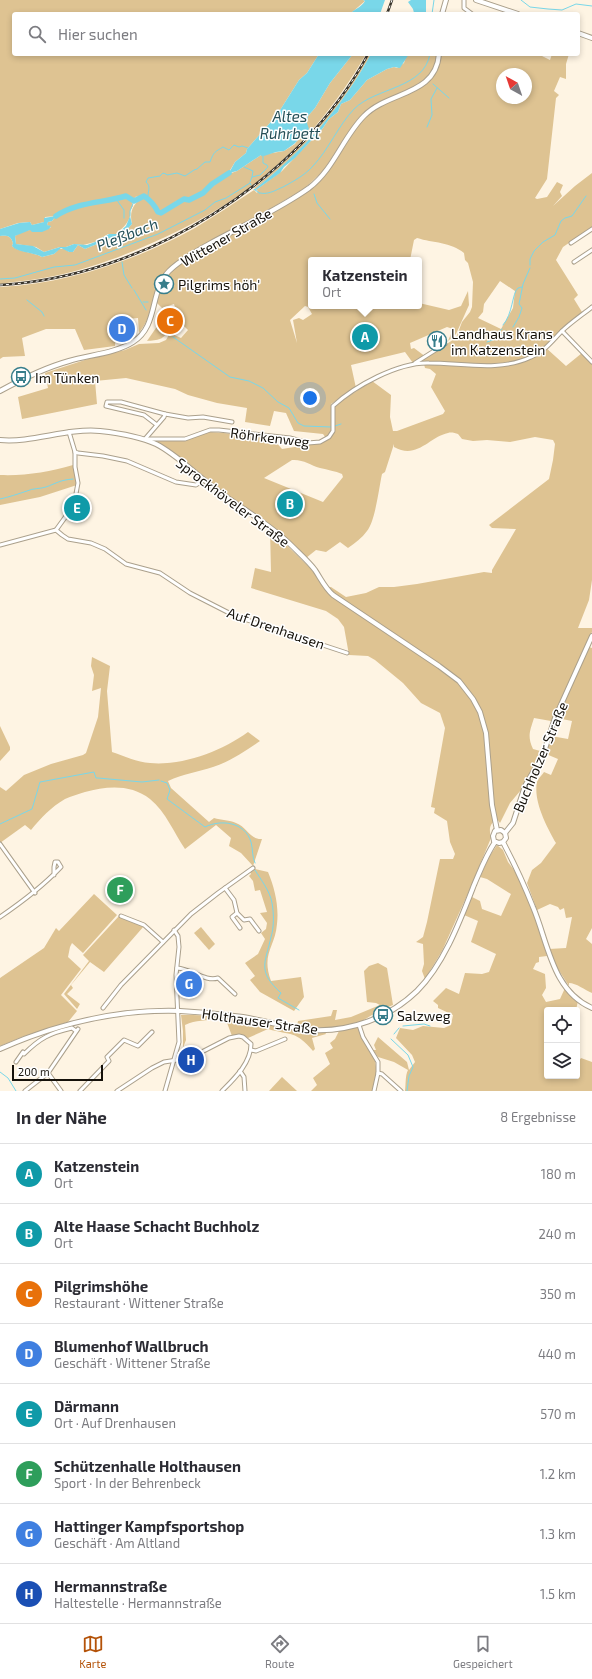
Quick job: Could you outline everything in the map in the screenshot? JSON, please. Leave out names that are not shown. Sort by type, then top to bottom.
[{"type":"street","points":[[441,12],[444,0]]},
{"type":"street","points":[[464,0],[464,8],[469,12]]},
{"type":"street","points":[[476,0],[512,12]]},
{"type":"street","points":[[580,35],[592,38]]},
{"type":"street","name":"Wittener Straße","points":[[0,391],[48,368],[88,355],[124,347],[136,340],[149,324],[159,288],[166,274],[172,268],[193,253],[267,213],[309,188],[328,167],[363,116],[378,106],[427,82],[435,71],[439,56]]},
{"type":"street","points":[[571,243],[592,228]]},
{"type":"street","points":[[574,262],[592,250]]},
{"type":"street","name":"Röhrkenweg","points":[[145,439],[185,439],[210,430],[219,430],[290,438],[308,443],[320,442],[329,436],[333,431],[333,406],[372,380],[414,364],[507,364],[532,357],[553,342],[562,331],[592,307]]},
{"type":"street","points":[[562,331],[592,362]]},
{"type":"street","points":[[414,364],[446,344]]},
{"type":"street","points":[[157,425],[144,415],[106,406],[107,402],[121,402],[165,414],[188,418],[203,417],[232,422]]},
{"type":"street","points":[[145,439],[165,414]]},
{"type":"street","name":"Sprockhöveler Straße","points":[[0,440],[19,439],[83,430],[99,431],[145,439],[169,453],[277,532],[314,569],[326,588],[333,595],[440,666],[459,681],[473,699],[484,723],[492,805],[497,830],[492,836],[495,842]]},
{"type":"street","points":[[0,545],[56,530],[69,512],[78,489],[75,467],[75,452],[69,432]]},
{"type":"street","points":[[75,452],[78,454],[103,456],[127,461],[176,482],[196,485],[204,480]]},
{"type":"street","name":"Auf Drenhausen","points":[[56,530],[68,538],[91,543],[105,549],[126,564],[160,573],[190,593],[235,616],[347,653]]},
{"type":"street","name":"Buchholzer Straße","points":[[505,833],[512,823],[525,786],[543,755],[555,718],[592,636]]},
{"type":"street","points":[[497,830],[501,830],[505,833],[506,838],[503,842]]},
{"type":"street","points":[[495,842],[503,842]]},
{"type":"street","name":"Holthauser Straße","points":[[0,1049],[45,1031],[83,1021],[120,1014],[178,1011],[228,1015],[312,1030],[338,1029],[359,1025],[383,1015],[397,1007],[416,992],[428,978],[442,957],[482,867],[495,842]]},
{"type":"street","points":[[503,842],[534,908],[555,971],[572,993],[583,1003],[592,1008]]},
{"type":"street","points":[[0,844],[35,893]]},
{"type":"street","points":[[103,1008],[121,985],[191,914],[253,868]]},
{"type":"street","points":[[0,917],[35,893],[54,875]]},
{"type":"street","points":[[225,888],[234,900],[237,913],[244,920],[250,919],[259,931]]},
{"type":"street","points":[[237,913],[232,917],[240,928]]},
{"type":"street","points":[[121,916],[144,925],[163,942]]},
{"type":"street","points":[[165,1091],[179,1042],[176,980],[179,947],[178,936],[174,930]]},
{"type":"street","points":[[177,968],[193,971],[208,978],[218,978],[235,994]]},
{"type":"street","points":[[359,1025],[378,1062],[378,1073],[374,1091]]},
{"type":"street","points":[[16,1062],[23,1052],[24,1054],[35,1043],[48,1035],[72,1028],[77,1030],[48,1073],[25,1091]]},
{"type":"street","points":[[80,1091],[109,1061],[107,1057],[124,1040],[138,1046],[152,1032]]},
{"type":"street","points":[[117,1091],[164,1062],[198,1055],[219,1042],[234,1036],[247,1039],[251,1044],[251,1050],[240,1072],[222,1091]]},
{"type":"street","points":[[251,1050],[256,1051],[285,1039]]},
{"type":"street","points":[[240,1072],[244,1077],[245,1091]]},
{"type":"street","points":[[48,1073],[61,1091]]},
{"type":"street","points":[[378,1073],[382,1074],[401,1091]]},
{"type":"shaded area","points":[[0,0],[365,1],[352,12],[12,12],[12,56],[318,56],[307,73],[299,80],[277,115],[247,149],[246,153],[235,162],[229,172],[205,188],[203,193],[189,199],[185,198],[178,200],[161,212],[148,197],[144,195],[135,197],[134,203],[132,202],[133,206],[130,211],[130,218],[116,234],[108,234],[95,242],[83,245],[74,244],[44,252],[36,247],[16,244],[15,236],[26,231],[48,229],[51,227],[47,225],[48,222],[52,221],[56,216],[45,217],[44,222],[32,225],[30,222],[18,223],[0,229]]},
{"type":"shaded area","points":[[351,56],[365,56],[346,86],[324,116],[300,143],[275,167],[248,189],[218,209],[186,227],[152,243],[104,262],[79,270],[40,279],[0,284],[0,236],[10,237],[13,243],[12,246],[15,248],[42,257],[54,254],[59,249],[65,249],[69,252],[73,252],[78,245],[85,249],[97,244],[101,240],[121,236],[132,224],[131,216],[133,208],[140,199],[144,197],[155,206],[159,214],[165,213],[183,200],[189,201],[204,194],[226,175],[237,171],[261,155],[284,151],[295,144],[307,123],[308,116],[315,108],[330,83]]},
{"type":"shaded area","points":[[368,56],[370,56],[360,74],[320,128],[289,160],[255,189],[254,188],[288,158],[318,126],[345,92]]},
{"type":"shaded area","points":[[436,56],[430,74],[420,84],[366,111],[357,120],[323,171],[305,188],[238,228],[215,239],[165,273],[154,286],[154,304],[149,317],[139,333],[138,318],[117,320],[115,346],[84,350],[75,329],[46,329],[22,338],[25,356],[3,357],[0,359],[0,287],[50,281],[126,260],[173,240],[195,228],[254,190],[257,193],[258,191],[256,190],[282,171],[323,128],[329,119],[338,112],[341,104],[350,100],[367,80],[387,69],[394,67],[397,68],[404,63],[406,57]]},
{"type":"shaded area","points":[[440,56],[542,56],[550,60],[551,56],[568,56],[566,64],[566,79],[560,77],[554,91],[559,95],[556,98],[547,179],[535,198],[547,197],[557,182],[563,185],[560,192],[562,196],[553,206],[592,173],[592,227],[563,247],[556,260],[578,295],[574,299],[582,312],[545,347],[566,366],[582,353],[592,364],[592,580],[589,600],[578,628],[592,628],[592,632],[551,721],[534,718],[530,734],[531,744],[533,749],[544,752],[521,790],[510,803],[500,823],[497,819],[492,823],[490,829],[491,838],[469,891],[442,951],[425,979],[422,971],[424,964],[423,944],[416,942],[423,937],[440,859],[453,859],[455,854],[450,842],[447,821],[434,813],[435,808],[431,807],[445,728],[440,713],[421,703],[403,683],[375,660],[368,656],[349,655],[344,627],[338,619],[326,611],[251,588],[255,568],[271,572],[270,529],[312,570],[324,588],[331,587],[346,597],[366,593],[379,587],[417,584],[484,572],[492,573],[492,570],[516,529],[492,528],[489,525],[549,479],[555,444],[553,440],[535,437],[510,442],[487,440],[473,441],[462,439],[458,434],[450,433],[441,435],[416,449],[409,451],[394,447],[394,444],[385,472],[382,474],[374,513],[370,527],[367,531],[361,538],[348,548],[340,542],[326,552],[316,550],[306,558],[286,538],[155,442],[157,440],[185,440],[210,432],[265,438],[275,441],[282,449],[320,442],[328,439],[333,433],[334,406],[372,381],[391,395],[390,417],[393,431],[397,431],[443,414],[445,411],[431,387],[436,374],[430,369],[425,368],[424,364],[483,367],[519,361],[479,365],[413,363],[405,352],[351,365],[356,388],[331,404],[333,430],[326,438],[323,434],[294,431],[286,413],[274,411],[270,426],[245,422],[247,408],[217,403],[188,395],[175,389],[126,378],[95,381],[97,404],[22,419],[18,397],[48,388],[45,373],[94,357],[125,350],[139,344],[159,343],[166,340],[170,333],[181,338],[188,330],[179,321],[174,304],[162,308],[156,302],[162,284],[169,273],[178,265],[204,248],[274,211],[310,188],[332,166],[366,115],[380,106],[424,85],[432,77],[437,67]],"holes":[[[500,281],[515,291],[513,308],[501,329],[478,318],[483,312],[484,304]],[[292,460],[303,461],[320,468],[334,471],[342,474],[343,477],[323,502],[264,478]]]},
{"type":"shaded area","points":[[158,325],[167,329],[165,335],[160,339],[147,341]]},
{"type":"shaded area","points":[[73,465],[76,466],[79,483],[77,485],[40,497],[0,505],[0,475],[37,473]]},
{"type":"shaded area","points":[[589,647],[592,648],[592,928],[586,939],[592,944],[592,993],[575,984],[569,983],[569,986],[558,969],[549,949],[566,948],[572,917],[566,918],[564,908],[560,910],[558,907],[550,904],[537,910],[527,883],[532,870],[541,863],[556,843],[545,822],[539,805],[536,789],[537,782],[544,772],[551,775],[558,759],[546,754],[551,736],[568,739],[572,721],[557,718]]},
{"type":"shaded area","points":[[92,657],[110,666],[107,691],[112,752],[140,761],[163,763],[189,760],[202,756],[238,739],[248,732],[260,741],[225,762],[168,781],[171,788],[209,822],[214,818],[234,822],[243,827],[254,837],[262,839],[253,866],[241,853],[229,846],[231,838],[216,825],[185,849],[156,804],[143,794],[119,788],[102,788],[65,799],[46,813],[31,830],[25,825],[0,843],[0,787],[6,791],[24,775],[51,764],[86,753],[98,717],[101,688],[92,691],[94,675],[91,666]]},
{"type":"shaded area","points":[[0,726],[10,750],[0,761]]},
{"type":"shaded area","points":[[497,845],[503,850],[508,862],[517,874],[537,921],[547,956],[539,957],[539,962],[536,963],[533,969],[545,974],[546,988],[542,995],[546,1002],[560,999],[565,988],[578,1001],[577,1007],[544,1007],[544,1079],[580,1079],[581,1058],[592,1062],[592,1091],[405,1091],[408,1070],[394,1062],[378,1057],[373,1050],[376,1050],[374,1045],[378,1037],[407,1062],[409,1070],[415,1062],[412,1055],[396,1038],[400,1028],[413,1030],[423,1026],[444,1028],[451,1025],[453,1015],[438,1008],[438,1005],[433,1001],[446,988],[459,994],[465,973],[482,974],[489,972],[496,954],[471,942],[478,921],[464,915],[472,897],[480,901],[482,909],[501,916],[511,894],[487,879],[480,877],[489,857]]},
{"type":"shaded area","points":[[255,869],[268,872],[273,885],[277,904],[276,932],[267,964],[271,981],[301,977],[304,997],[294,1011],[260,992],[250,980],[255,976],[245,963],[258,954],[265,939],[261,933],[266,929],[267,923],[260,913],[267,912],[260,890],[255,891],[253,881],[249,876],[251,874],[250,872]]},
{"type":"shaded area","points":[[94,894],[117,915],[83,953],[72,943],[70,947],[68,957],[81,969],[61,995],[77,1011],[68,1022],[0,1046],[0,978],[44,948],[56,928],[59,931]]},
{"type":"shaded area","points":[[119,916],[144,926],[104,972],[90,962],[71,985],[73,988],[67,994],[80,1004],[77,1009],[64,994],[89,961],[83,955]]},
{"type":"shaded area","points":[[201,927],[215,944],[209,950],[194,933]]},
{"type":"shaded area","points":[[378,963],[387,968],[393,1005],[362,1021],[347,1026],[322,1028],[297,1026],[298,1021],[331,1016],[333,1010],[337,1010],[335,1020],[351,1017],[380,1005],[367,1002],[364,971],[369,966]]},
{"type":"shaded area","points":[[181,1015],[216,1016],[288,1029],[325,1032],[326,1034],[312,1038],[315,1049],[313,1051],[302,1040],[293,1035],[268,1029],[248,1038],[244,1036],[232,1036],[226,1020],[220,1022],[219,1020],[201,1021],[185,1025],[186,1040],[183,1048]]},
{"type":"shaded area","points":[[357,1027],[367,1043],[375,1061],[376,1077],[373,1091],[311,1091],[317,1085],[313,1078],[330,1064],[325,1053],[333,1048],[330,1043],[335,1039],[339,1031]]},
{"type":"shaded area","points":[[282,1077],[297,1091],[269,1091]]},
{"type":"water","points":[[363,0],[385,0],[381,12],[353,12],[365,1]]},
{"type":"water","points":[[411,0],[426,0],[426,12],[414,12],[408,2]]},
{"type":"water","name":"Altes Ruhrbett","points":[[318,56],[351,56],[330,83],[315,108],[308,116],[307,123],[309,129],[294,144],[284,151],[264,156],[261,155],[237,171],[229,173],[235,162],[246,153],[247,149],[277,115],[299,80],[307,73]]},
{"type":"water","points":[[370,56],[408,56],[400,68],[394,67],[387,69],[367,80],[350,100],[341,104],[338,112],[329,119],[323,128],[295,158],[284,167],[280,173],[256,190],[260,194],[253,189],[273,174],[305,144],[334,110],[360,73]]},
{"type":"water","points":[[56,216],[52,221],[48,222],[47,225],[51,226],[49,229],[42,232],[32,232],[30,230],[15,236],[16,244],[33,246],[44,252],[74,244],[87,245],[109,234],[117,234],[126,226],[130,216],[132,224],[121,236],[101,240],[97,244],[85,249],[78,245],[73,252],[69,252],[61,248],[54,254],[42,257],[18,250],[12,246],[13,243],[10,237],[0,236],[0,229],[19,223],[30,222],[32,225],[44,222],[44,218]]},
{"type":"waterway","name":"Pleßbach","points":[[432,12],[434,0]]},
{"type":"waterway","name":"Pleßbach","points":[[521,0],[530,7],[548,9],[562,10],[576,4],[592,6]]},
{"type":"waterway","name":"Pleßbach","points":[[260,193],[269,193],[283,187],[306,172],[319,159],[354,109],[374,96],[409,81],[419,74],[426,66],[429,56]]},
{"type":"waterway","points":[[433,84],[449,98]]},
{"type":"waterway","points":[[427,127],[432,115],[431,99],[437,88]]},
{"type":"waterway","points":[[146,197],[148,196],[149,190],[146,182],[148,178],[160,176],[163,173],[167,175],[177,173],[185,176],[205,162],[210,162],[215,152],[223,147],[229,150],[234,145],[248,148]]},
{"type":"waterway","points":[[250,182],[252,177],[260,175],[268,167],[263,163],[263,156],[261,155]]},
{"type":"waterway","points":[[244,167],[253,171],[252,177]]},
{"type":"waterway","name":"Altes Ruhrbett","points":[[56,216],[64,211],[81,205],[126,196],[134,201],[144,196],[152,202],[158,212],[161,213],[184,199],[189,200],[203,193],[212,184],[229,173]]},
{"type":"waterway","name":"Pleßbach","points":[[0,279],[15,278],[54,267],[75,265],[158,234],[205,210],[215,202],[226,198],[250,183],[251,185]]},
{"type":"waterway","points":[[314,194],[317,203],[330,219]]},
{"type":"waterway","points":[[530,265],[530,259],[534,251],[543,242],[555,235],[561,221],[572,216],[586,196]]},
{"type":"waterway","points":[[116,199],[124,210],[124,218]]},
{"type":"waterway","points":[[130,216],[130,211],[134,201]]},
{"type":"waterway","points":[[122,262],[124,275],[132,288]]},
{"type":"waterway","points":[[513,327],[522,308],[519,304],[523,284],[530,268]]},
{"type":"waterway","points":[[503,325],[511,310],[516,291],[518,288],[522,287]]},
{"type":"waterway","points":[[134,290],[146,310]]},
{"type":"waterway","points":[[27,300],[42,312],[44,316]]},
{"type":"waterway","points":[[143,302],[148,302]]},
{"type":"waterway","points":[[489,340],[502,329]]},
{"type":"waterway","points":[[487,342],[498,338],[505,331]]},
{"type":"waterway","points":[[173,337],[230,377],[249,381],[263,388],[278,402],[289,408],[298,423],[304,426],[331,427]]},
{"type":"waterway","points":[[335,426],[341,424]]},
{"type":"waterway","points":[[0,499],[73,479]]},
{"type":"waterway","points":[[0,824],[32,809],[40,782],[94,772],[96,778],[142,782],[159,780]]},
{"type":"waterway","points":[[161,781],[167,783],[170,790],[167,799],[205,827],[218,823],[225,823],[238,826],[244,830],[251,842],[253,859],[255,863]]},
{"type":"waterway","points":[[255,870],[269,894],[273,911],[273,929],[265,961],[266,973],[268,979],[281,993],[278,998],[299,1010]]},
{"type":"waterway","points":[[403,1026],[424,1024],[430,1026]]},
{"type":"waterway","points":[[394,1034],[399,1028]]},
{"type":"waterway","points":[[391,1039],[408,1055],[413,1067],[409,1076],[407,1091]]},
{"type":"waterway","points":[[0,1072],[8,1078],[16,1091]]},
{"type":"railway","points":[[388,12],[392,0]]},
{"type":"railway","points":[[0,285],[54,278],[109,264],[162,242],[212,214],[260,181],[302,143],[339,100],[367,56]]},
{"type":"place","name":"Pilgrims höh'","points":[[164,284]]},
{"type":"place","name":"Pilgrimshöhe","points":[[170,321]]},
{"type":"place","name":"Blumenhof Wallbruch","points":[[122,329]]},
{"type":"place","name":"Katzenstein","points":[[365,337]]},
{"type":"place","name":"Landhaus Krans im Katzenstein","points":[[437,341]]},
{"type":"place","name":"Im Tünken","points":[[21,377]]},
{"type":"place","name":"Alte Haase Schacht Buchholz","points":[[290,504]]},
{"type":"place","name":"Därmann","points":[[77,508]]},
{"type":"place","name":"Schützenhalle Holthausen","points":[[120,890]]},
{"type":"place","name":"Hattinger Kampfsportshop","points":[[189,984]]},
{"type":"place","name":"Salzweg","points":[[383,1015]]},
{"type":"place","name":"Hermannstraße","points":[[191,1060]]}]
